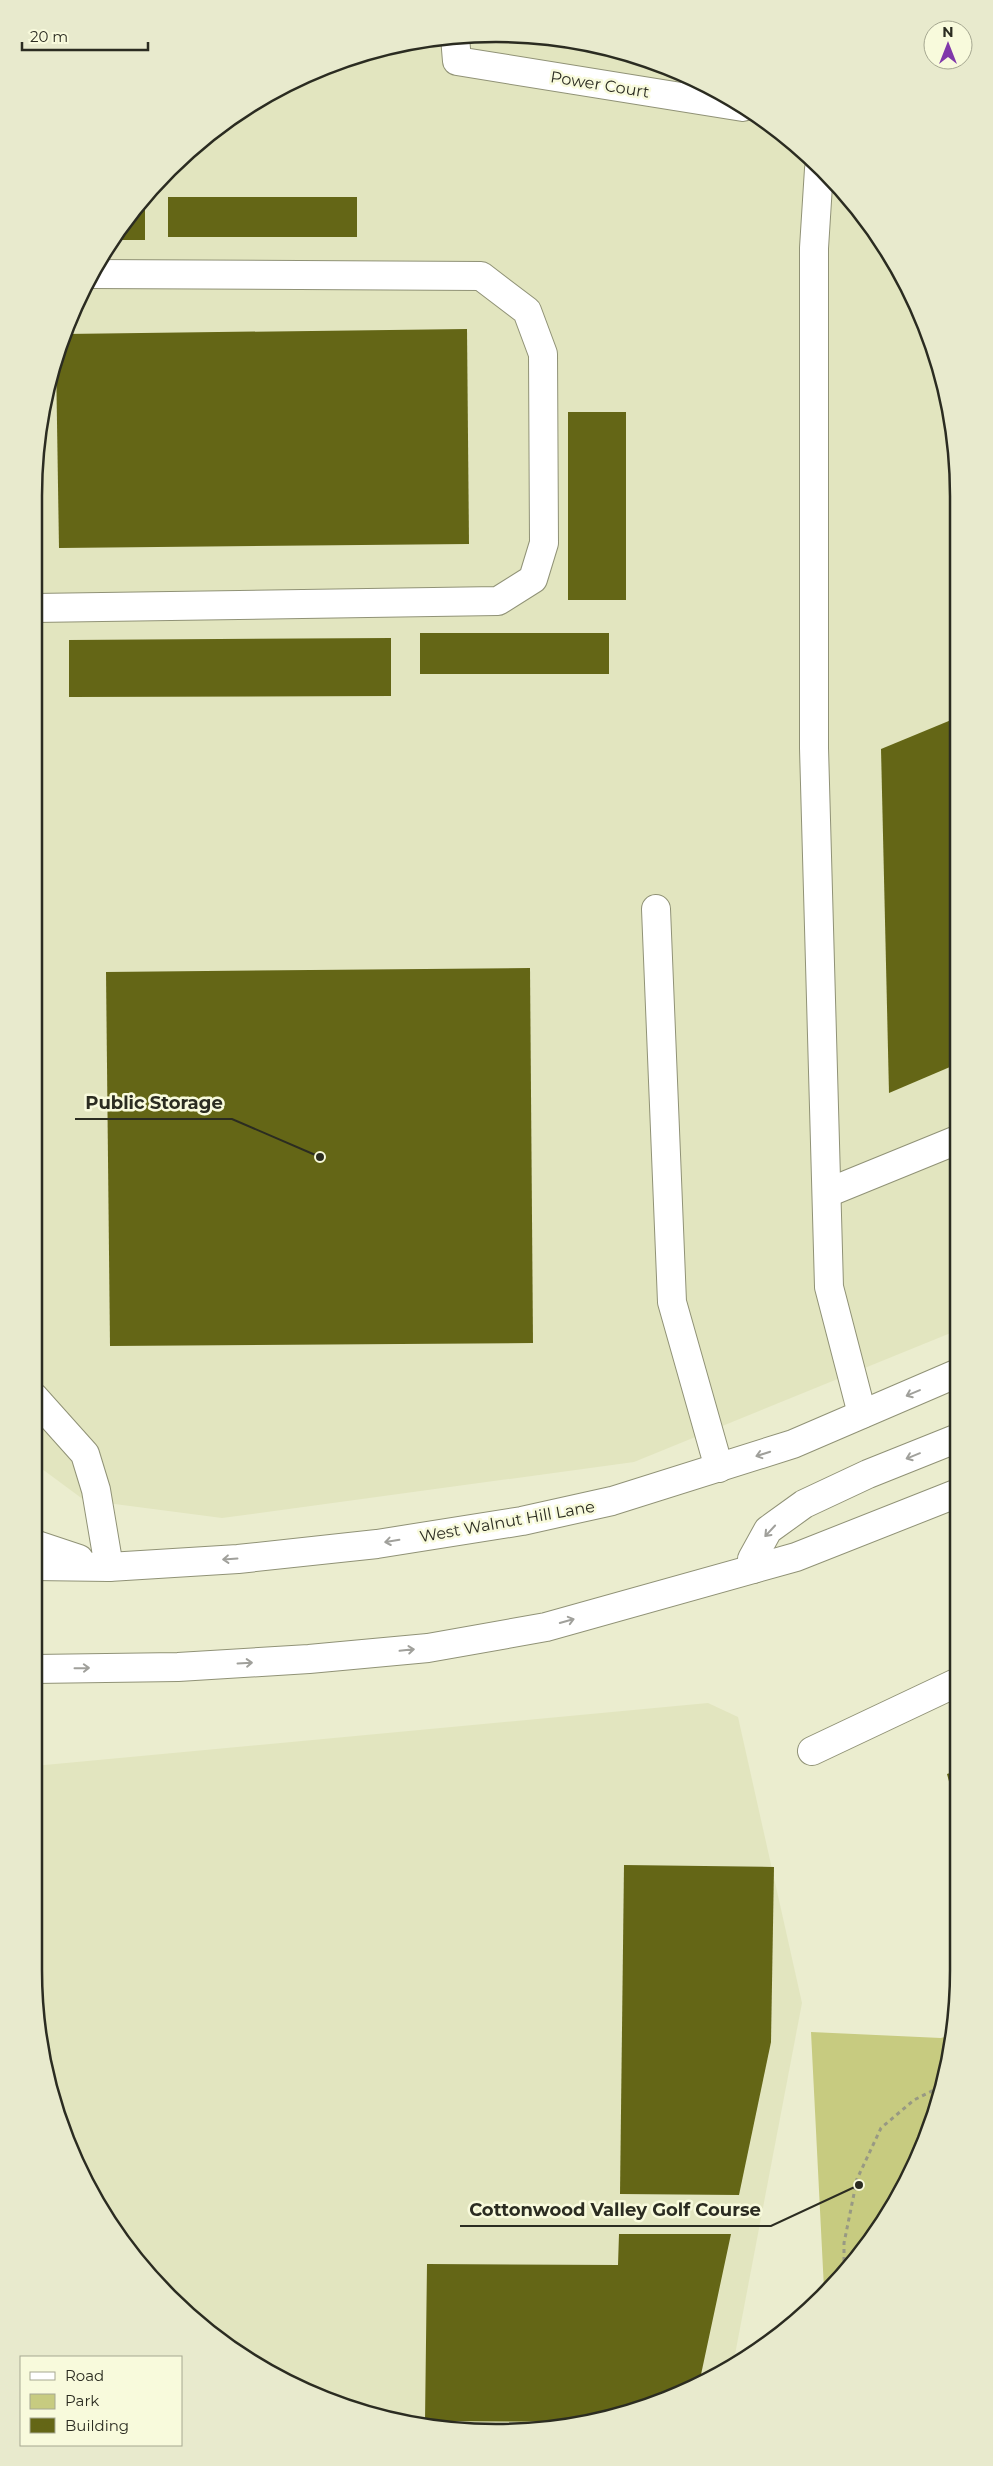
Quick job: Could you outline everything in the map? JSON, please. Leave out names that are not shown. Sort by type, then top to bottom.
[{"type":"main road","name":"Power Court","points":[[456,49],[724,103]]},
{"type":"main road","points":[[819,176],[814,248],[814,748],[829,1287],[862,1414]]},
{"type":"main road","points":[[42,608],[498,601],[533,579],[544,543],[543,354],[527,311],[481,276],[100,274]]},
{"type":"main road","points":[[656,909],[672,1302],[719,1468]]},
{"type":"main road","points":[[826,1193],[950,1143]]},
{"type":"main road","name":"West Walnut Hill Lane","points":[[42,1566],[109,1567],[238,1559],[358,1546],[522,1520],[612,1501],[793,1444],[950,1376]]},
{"type":"main road","points":[[42,1406],[85,1454],[96,1490],[109,1567],[62,1555],[42,1547]]},
{"type":"main road","points":[[754,1569],[752,1559],[768,1530],[804,1504],[868,1474],[950,1441]]},
{"type":"main road","points":[[42,1668],[178,1667],[309,1659],[428,1648],[546,1627],[796,1558],[950,1496]]},
{"type":"main road","points":[[812,1751],[950,1686]]},
{"type":"path","points":[[844,2262],[844,2243],[856,2179],[881,2128],[914,2100],[934,2089]]},
{"type":"shaded area","points":[[496,42],[556,46],[585,51],[614,58],[670,77],[724,103],[773,136],[818,175],[857,220],[874,244],[904,296],[926,351],[942,408],[950,467],[950,1333],[634,1462],[222,1518],[84,1500],[42,1469],[42,496],[46,437],[51,408],[58,379],[77,323],[103,269],[119,244],[136,220],[175,175],[220,136],[244,119],[296,89],[323,77],[379,58],[408,51],[437,46]]},
{"type":"shaded area","points":[[708,1703],[738,1717],[802,2003],[735,2356],[697,2377],[670,2389],[614,2408],[556,2420],[526,2423],[467,2423],[408,2415],[379,2408],[323,2389],[269,2363],[220,2330],[197,2311],[155,2269],[119,2222],[89,2170],[77,2143],[58,2087],[46,2029],[43,1999],[42,1765]]},
{"type":"green space","points":[[811,2032],[946,2037],[935,2087],[916,2143],[904,2170],[874,2222],[857,2246],[824,2285]]},
{"type":"building","points":[[168,197],[357,197],[357,237],[168,237]]},
{"type":"building","points":[[145,209],[145,240],[122,240]]},
{"type":"building","points":[[467,329],[469,544],[59,548],[56,386],[73,334]]},
{"type":"building","points":[[568,412],[626,412],[626,600],[568,600]]},
{"type":"building","points":[[420,633],[609,633],[609,674],[420,674]]},
{"type":"building","points":[[391,638],[391,696],[69,697],[69,640]]},
{"type":"building","points":[[950,720],[950,1067],[889,1093],[881,749]]},
{"type":"building","points":[[530,968],[533,1343],[110,1346],[106,972]]},
{"type":"building","points":[[950,1773],[950,1785],[947,1774]]},
{"type":"building","points":[[624,1865],[774,1867],[771,2042],[739,2195],[620,2194]]},
{"type":"building","points":[[619,2234],[731,2234],[701,2375],[670,2389],[614,2408],[556,2420],[539,2422],[448,2421],[425,2418],[427,2264],[618,2265]]},
{"type":"place","name":"Public Storage","points":[[320,1157]]},
{"type":"place","name":"Cottonwood Valley Golf Course","points":[[859,2185]]}]
